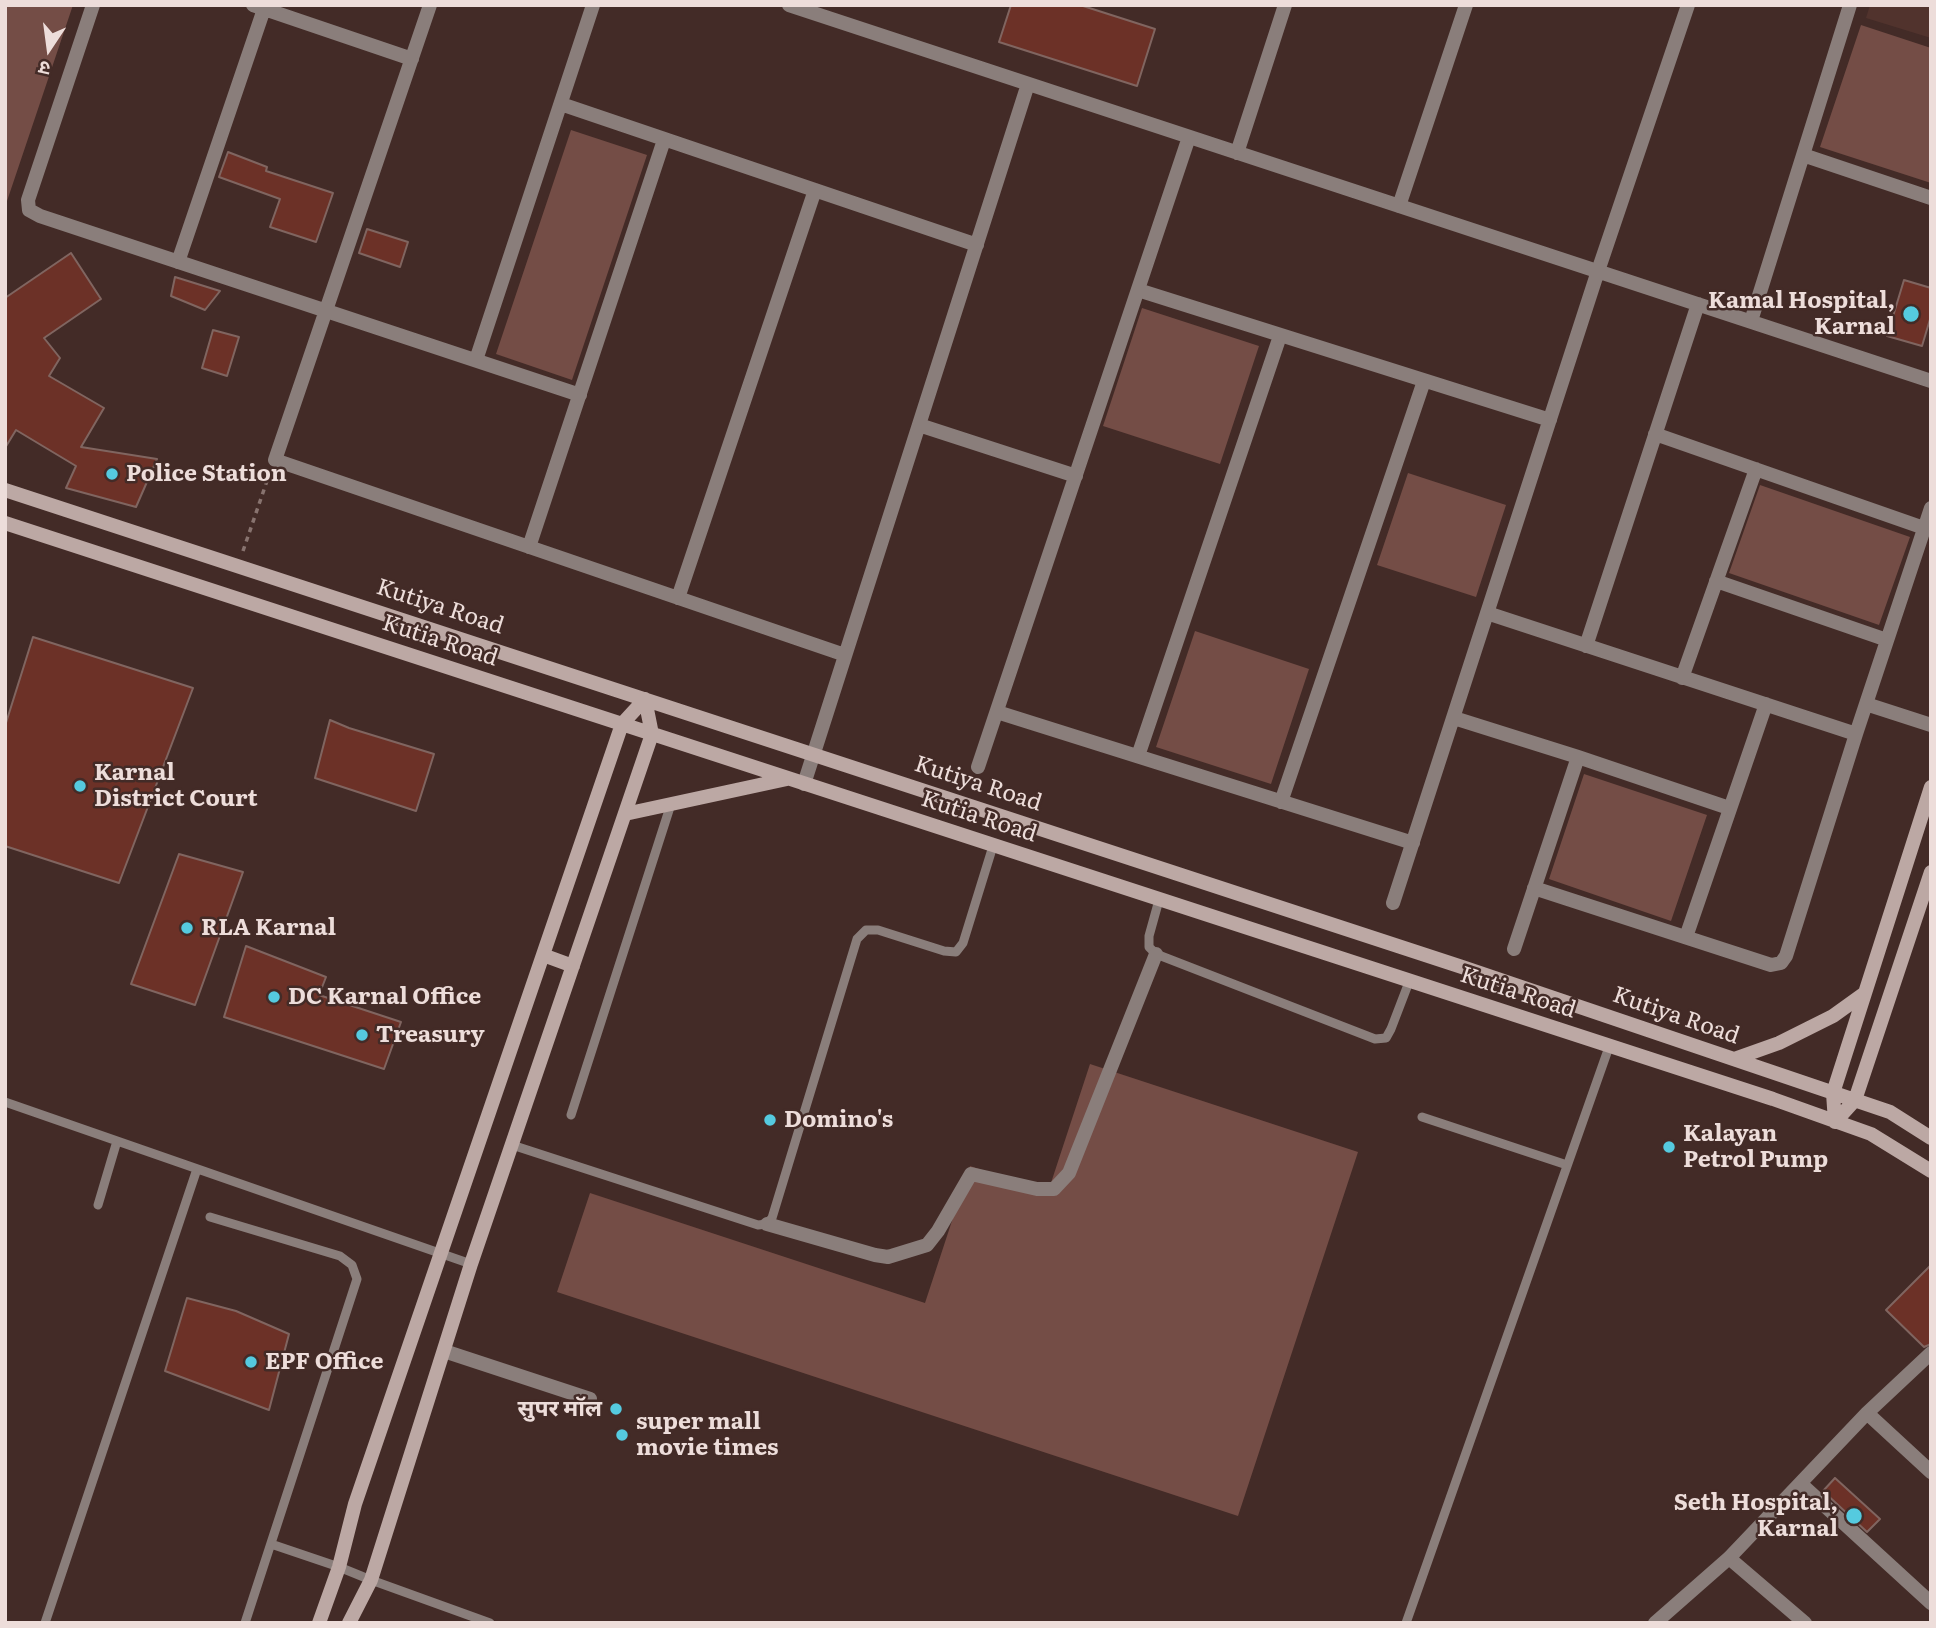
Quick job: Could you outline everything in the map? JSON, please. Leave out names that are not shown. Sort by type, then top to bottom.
[{"type":"street","points":[[93,5],[28,200],[29,210],[40,216],[580,395]]},
{"type":"street","points":[[430,5],[275,460],[845,655]]},
{"type":"street","points":[[476,360],[593,5]]},
{"type":"street","points":[[789,5],[1931,381]]},
{"type":"street","points":[[1237,153],[1285,5]]},
{"type":"street","points":[[1399,206],[1466,5]]},
{"type":"street","points":[[1393,903],[1598,271],[1688,5]]},
{"type":"street","points":[[1751,321],[1850,5]]},
{"type":"street","points":[[178,262],[258,7],[412,59]]},
{"type":"street","points":[[804,784],[1028,84]]},
{"type":"street","points":[[561,104],[976,245]]},
{"type":"street","points":[[978,768],[1189,136]]},
{"type":"street","points":[[529,547],[664,139]]},
{"type":"street","points":[[1803,155],[1931,198]]},
{"type":"street","points":[[678,598],[815,190]]},
{"type":"street","points":[[1138,290],[1550,421]]},
{"type":"street","points":[[1586,646],[1698,304]]},
{"type":"street","points":[[1138,756],[1280,335]]},
{"type":"street","points":[[1282,802],[1424,381]]},
{"type":"street","points":[[919,425],[1076,476]]},
{"type":"street","points":[[1656,434],[1924,528]]},
{"type":"street","points":[[1682,678],[1756,469]]},
{"type":"street","name":"Kutiya Road","points":[[5,490],[1449,963],[1890,1112],[1931,1138]]},
{"type":"street","points":[[1534,888],[1770,965],[1781,963],[1786,956],[1931,508]]},
{"type":"street","name":"Kutia Road","points":[[5,523],[1773,1099],[1871,1135],[1931,1171]]},
{"type":"street","points":[[1716,581],[1887,640]]},
{"type":"street","points":[[1487,613],[1856,734]]},
{"type":"street","points":[[319,1623],[339,1567],[355,1504],[622,724],[645,699]]},
{"type":"street","points":[[349,1623],[371,1580],[471,1264],[652,734],[645,699]]},
{"type":"street","points":[[1686,937],[1766,704]]},
{"type":"street","points":[[1866,704],[1931,725]]},
{"type":"street","points":[[997,712],[1412,843]]},
{"type":"street","points":[[1454,718],[1729,808]]},
{"type":"street","points":[[1514,949],[1578,757]]},
{"type":"street","points":[[625,814],[787,779]]},
{"type":"street","points":[[1835,1122],[1833,1093],[1931,788]]},
{"type":"street","points":[[1835,1122],[1855,1100],[1931,872]]},
{"type":"street","points":[[767,1224],[888,1257],[927,1245],[971,1174],[1037,1189],[1054,1189],[1069,1173],[1156,954]]},
{"type":"street","points":[[543,955],[573,966]]},
{"type":"street","points":[[1734,1059],[1790,1037],[1833,1016],[1865,993]]},
{"type":"street","points":[[444,1351],[590,1399]]},
{"type":"street","points":[[1655,1623],[1729,1558],[1867,1413],[1931,1353]]},
{"type":"street","points":[[1867,1413],[1931,1472]]},
{"type":"street","points":[[1801,1484],[1931,1603]]},
{"type":"street","points":[[1729,1558],[1805,1623]]},
{"type":"lane","points":[[571,1115],[671,804]]},
{"type":"lane","points":[[512,1145],[758,1225],[767,1224],[772,1218],[857,939],[866,930],[878,930],[944,951],[956,951],[963,943],[993,846]]},
{"type":"lane","points":[[1159,900],[1149,936],[1149,947],[1156,954],[1375,1039],[1386,1038],[1409,982]]},
{"type":"lane","points":[[1406,1623],[1609,1046]]},
{"type":"lane","points":[[5,1102],[471,1264]]},
{"type":"lane","points":[[1422,1117],[1567,1165]]},
{"type":"lane","points":[[98,1205],[117,1141]]},
{"type":"lane","points":[[45,1623],[197,1169]]},
{"type":"lane","points":[[211,1217],[340,1256],[352,1265],[357,1279],[246,1623]]},
{"type":"lane","points":[[271,1544],[490,1623]]},
{"type":"path","points":[[238,565],[275,460]]},
{"type":"shaded area","points":[[5,5],[73,5],[5,207]]},
{"type":"shaded area","points":[[1870,5],[1931,5],[1931,38],[1866,18]]},
{"type":"shaded area","points":[[1861,25],[1931,48],[1931,183],[1820,147]]},
{"type":"shaded area","points":[[571,130],[647,155],[572,380],[496,354]]},
{"type":"shaded area","points":[[1142,308],[1259,346],[1220,464],[1103,426]]},
{"type":"shaded area","points":[[1408,473],[1506,505],[1476,597],[1377,565]]},
{"type":"shaded area","points":[[1760,485],[1910,537],[1879,625],[1729,573]]},
{"type":"shaded area","points":[[1195,631],[1309,669],[1271,784],[1156,747]]},
{"type":"shaded area","points":[[1584,774],[1707,815],[1671,921],[1549,879]]},
{"type":"shaded area","points":[[1090,1064],[1358,1152],[1238,1516],[557,1292],[590,1193],[925,1303],[970,1166],[1048,1192]]},
{"type":"building","points":[[1011,5],[1080,5],[1155,29],[1137,86],[999,42]]},
{"type":"building","points":[[228,152],[267,167],[266,171],[333,193],[316,242],[270,227],[280,199],[219,177]]},
{"type":"building","points":[[367,229],[408,242],[400,267],[359,253]]},
{"type":"building","points":[[71,253],[101,299],[44,338],[60,358],[49,376],[104,408],[81,447],[157,459],[136,507],[66,488],[76,466],[16,430],[5,448],[5,298]]},
{"type":"building","points":[[175,277],[220,291],[205,310],[171,296]]},
{"type":"building","points":[[1904,280],[1931,288],[1931,316],[1922,346],[1887,336]]},
{"type":"building","points":[[213,330],[239,337],[227,376],[202,368]]},
{"type":"building","name":"Karnal District Court","points":[[33,637],[193,688],[119,883],[5,846],[5,726]]},
{"type":"building","points":[[330,720],[434,754],[416,811],[315,778]]},
{"type":"building","name":"RLA Karnal","points":[[179,854],[243,872],[195,1005],[131,984]]},
{"type":"building","points":[[246,946],[326,977],[319,995],[401,1022],[384,1069],[224,1017]]},
{"type":"building","points":[[1931,1265],[1931,1344],[1924,1347],[1886,1310]]},
{"type":"building","points":[[187,1298],[236,1311],[289,1334],[269,1410],[165,1371]]},
{"type":"building","points":[[1835,1478],[1880,1519],[1867,1532],[1823,1491]]},
{"type":"place","name":"Kamal Hospital, Karnal","points":[[1911,314]]},
{"type":"place","name":"Police Station","points":[[112,474]]},
{"type":"place","name":"Karnal District Court","points":[[80,786]]},
{"type":"place","name":"RLA Karnal","points":[[187,928]]},
{"type":"place","name":"DC Karnal Office","points":[[274,997]]},
{"type":"place","name":"Treasury","points":[[362,1035]]},
{"type":"place","name":"Domino's","points":[[770,1120]]},
{"type":"place","name":"Kalayan Petrol Pump","points":[[1669,1147]]},
{"type":"place","name":"EPF Office","points":[[251,1362]]},
{"type":"place","name":"सुपर मॉल","points":[[616,1409]]},
{"type":"place","name":"super mall movie times","points":[[622,1435]]},
{"type":"place","name":"Seth Hospital, Karnal","points":[[1854,1516]]}]
